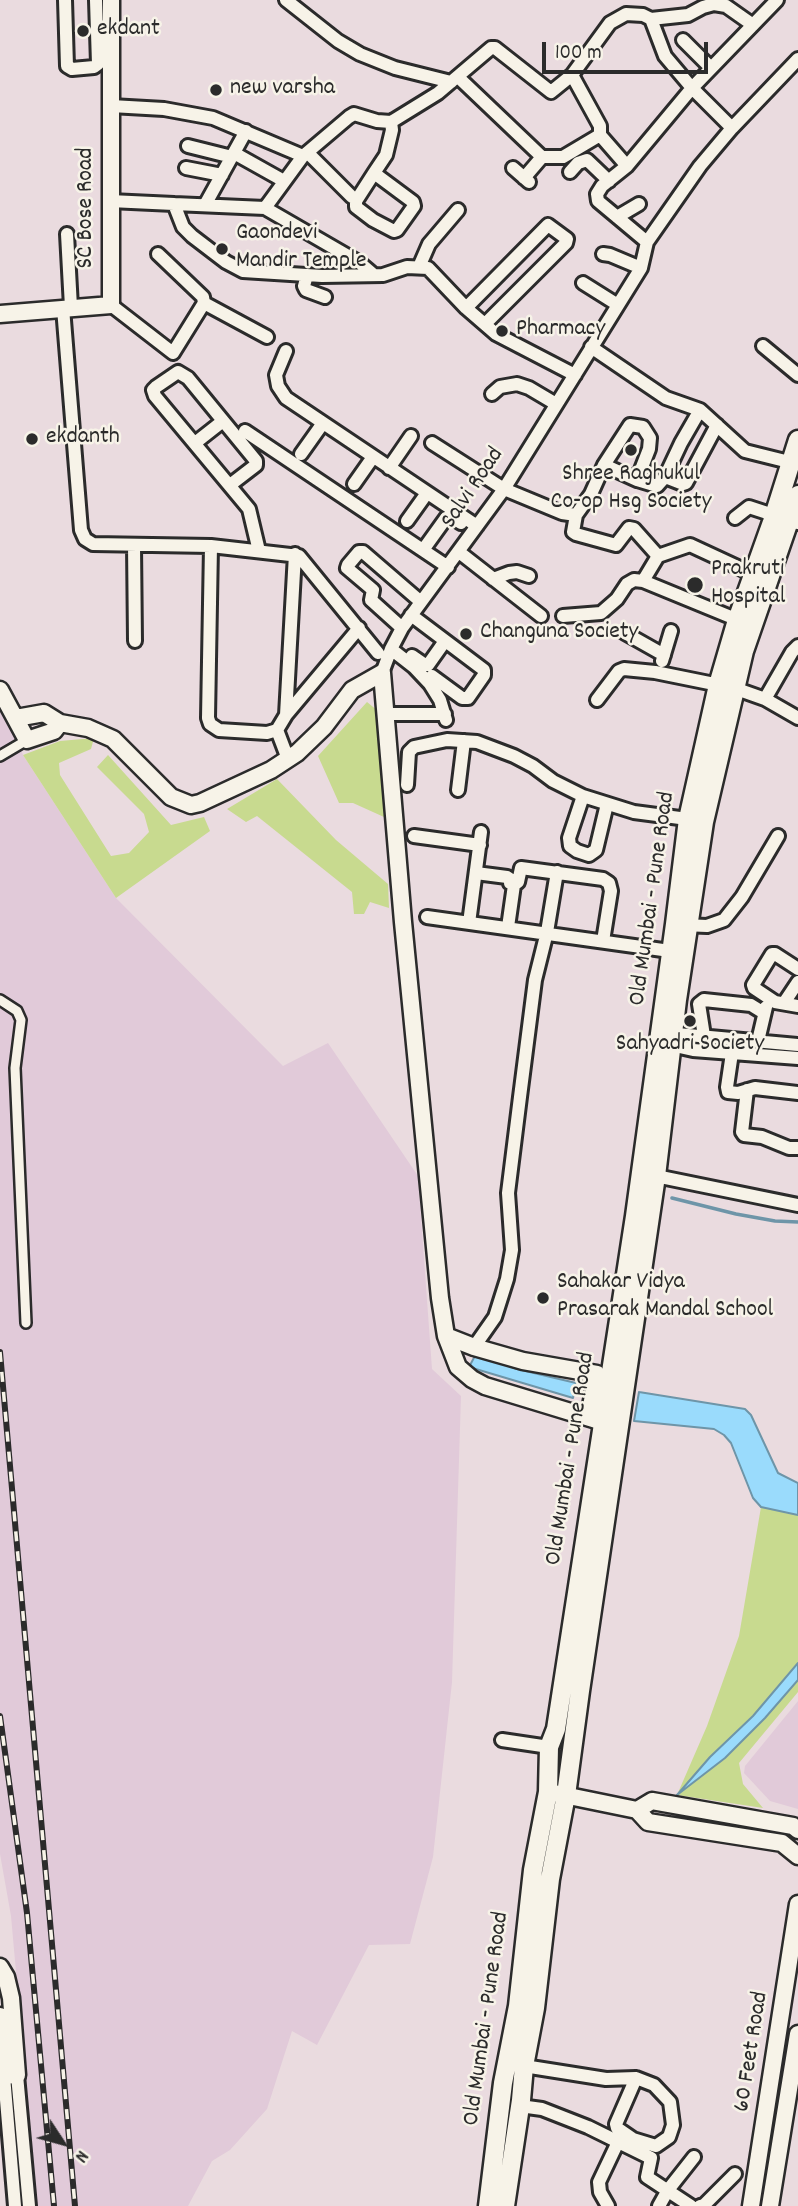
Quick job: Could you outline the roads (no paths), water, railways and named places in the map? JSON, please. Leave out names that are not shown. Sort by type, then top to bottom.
[{"type":"main road","name":"Old Mumbai - Pune Road","points":[[788,519],[798,440]]},
{"type":"main road","name":"Old Mumbai - Pune Road","points":[[557,1794],[549,1747],[556,1729],[604,1422],[648,1174],[696,820],[726,686],[744,622],[798,495]]},
{"type":"main road","name":"Old Mumbai - Pune Road","points":[[488,2206],[503,2084],[526,2007],[550,1879],[557,1794],[612,1361],[648,1174]]},
{"type":"main road","name":"Old Mumbai - Pune Road","points":[[505,2206],[520,2106],[526,2007]]},
{"type":"street","points":[[65,0],[67,66],[72,69],[94,67],[98,64],[96,0]]},
{"type":"street","name":"SC Bose Road","points":[[0,314],[111,305],[111,0]]},
{"type":"street","points":[[286,0],[338,41],[360,54],[395,68],[454,79],[542,157],[563,157],[600,135]]},
{"type":"street","points":[[777,0],[692,88],[626,166],[597,194],[598,201],[647,242],[701,166],[732,128],[798,59]]},
{"type":"street","points":[[265,208],[305,155],[334,128],[354,114],[391,122],[438,93],[491,48],[495,48],[551,92],[572,75],[610,23],[626,14],[643,15],[651,19],[688,15],[714,4],[726,6],[753,25]]},
{"type":"street","points":[[651,19],[665,56],[732,128]]},
{"type":"street","points":[[683,40],[711,68]]},
{"type":"street","points":[[572,75],[600,127],[600,135],[626,166]]},
{"type":"street","points":[[111,106],[164,110],[213,118],[305,155],[352,197]]},
{"type":"street","points":[[374,173],[413,202],[414,206],[397,230],[373,220],[356,207],[356,201],[374,173],[386,155],[392,130],[391,122]]},
{"type":"street","points":[[205,205],[246,131]]},
{"type":"street","points":[[188,146],[233,155],[284,181]]},
{"type":"street","points":[[513,168],[527,180],[542,157]]},
{"type":"street","points":[[570,172],[578,163],[587,160],[609,181]]},
{"type":"street","points":[[186,168],[222,174]]},
{"type":"street","points":[[110,201],[265,208],[360,263],[374,275]]},
{"type":"street","points":[[174,204],[183,227],[226,262],[243,271],[307,275],[383,275],[407,267],[428,268],[466,308],[496,334],[575,374]]},
{"type":"street","points":[[617,217],[639,204]]},
{"type":"street","points":[[419,267],[429,244],[458,210]]},
{"type":"street","points":[[466,308],[548,225],[566,239],[566,243],[485,324]]},
{"type":"street","points":[[67,234],[67,307],[81,530],[85,539],[93,544],[211,546],[295,554],[304,560],[359,628],[414,667],[430,684],[440,700],[445,717],[387,714]]},
{"type":"street","name":"Salvi Road","points":[[382,673],[388,648],[504,489],[641,268],[647,242]]},
{"type":"street","points":[[111,305],[173,353],[204,303],[203,297],[158,254]]},
{"type":"street","points":[[603,254],[641,268]]},
{"type":"street","points":[[513,261],[530,279]]},
{"type":"street","points":[[307,275],[304,286],[306,290],[325,298]]},
{"type":"street","points":[[583,283],[618,305]]},
{"type":"street","points":[[204,303],[267,337]]},
{"type":"street","points":[[763,346],[798,375]]},
{"type":"street","points":[[591,347],[666,398],[700,410],[745,451],[794,463]]},
{"type":"street","points":[[286,351],[276,375],[281,393],[475,529]]},
{"type":"street","points":[[230,485],[257,463],[184,374],[178,372],[153,390],[155,396],[249,509],[259,551]]},
{"type":"street","points":[[492,394],[500,387],[517,384],[556,404]]},
{"type":"street","points":[[604,465],[656,486],[665,477],[700,410]]},
{"type":"street","points":[[195,443],[223,421]]},
{"type":"street","points":[[302,454],[323,423]]},
{"type":"street","points":[[637,480],[649,449],[650,438],[643,427],[630,425],[576,515],[573,531],[616,545],[629,528],[634,529],[658,556]]},
{"type":"street","points":[[665,477],[686,483],[717,425]]},
{"type":"street","points":[[245,431],[448,567]]},
{"type":"street","points":[[389,468],[411,436]]},
{"type":"street","points":[[432,443],[504,489],[562,513],[576,515]]},
{"type":"street","points":[[354,484],[373,457]]},
{"type":"street","points":[[407,521],[427,493]]},
{"type":"street","points":[[735,518],[749,507],[788,519]]},
{"type":"street","points":[[423,551],[448,516],[475,529]]},
{"type":"street","points":[[134,544],[135,641]]},
{"type":"street","points":[[643,581],[658,556],[690,545],[761,577]]},
{"type":"street","points":[[211,546],[208,718],[210,724],[219,730],[267,733],[277,730],[286,715],[359,628]]},
{"type":"street","points":[[402,628],[371,600],[373,590],[347,566],[359,552],[363,552],[421,602]]},
{"type":"street","points":[[459,552],[541,616]]},
{"type":"street","points":[[286,715],[295,554]]},
{"type":"street","points":[[493,579],[517,572],[529,576]]},
{"type":"street","points":[[563,616],[601,613],[634,580],[643,581],[744,622]]},
{"type":"street","points":[[411,615],[484,670],[484,675],[468,698],[462,698],[432,676]]},
{"type":"street","points":[[659,673],[671,631]]},
{"type":"street","points":[[625,633],[664,655]]},
{"type":"street","points":[[388,648],[428,665],[445,641]]},
{"type":"street","points":[[765,699],[798,646]]},
{"type":"street","points":[[597,701],[619,671],[624,669],[726,686],[765,699],[798,718]]},
{"type":"street","points":[[16,718],[44,713],[60,723],[88,728],[113,739],[171,797],[191,805],[271,770],[297,753],[324,727],[352,690],[382,673],[403,922],[446,1336],[458,1367],[472,1379],[485,1386],[604,1422],[597,1374]]},
{"type":"street","points":[[0,690],[27,740]]},
{"type":"street","points":[[0,756],[27,740],[54,731],[60,723]]},
{"type":"street","points":[[277,730],[288,758]]},
{"type":"street","points":[[407,785],[409,752],[414,747],[447,740],[477,742],[514,756],[583,796],[634,812],[696,820]]},
{"type":"street","points":[[458,790],[464,741]]},
{"type":"street","points":[[583,796],[569,838],[570,846],[577,851],[589,855],[600,844],[607,804]]},
{"type":"street","points":[[414,836],[481,838],[469,923]]},
{"type":"street","points":[[682,925],[708,926],[724,920],[742,897],[778,836]]},
{"type":"street","points":[[508,927],[514,884],[518,883],[520,870],[523,867],[557,872],[603,879],[609,883],[611,891],[603,941]]},
{"type":"street","points":[[474,1347],[495,1317],[507,1279],[512,1250],[510,1181],[535,980],[547,932],[557,872]]},
{"type":"street","points":[[476,873],[507,877],[510,883],[514,884]]},
{"type":"street","points":[[427,917],[677,952]]},
{"type":"street","points":[[798,969],[772,954],[753,985],[778,1001],[798,1006]]},
{"type":"street","points":[[758,1041],[766,1007],[778,1001],[798,982]]},
{"type":"street","points":[[0,1000],[17,1011],[21,1020],[15,1068],[26,1323]]},
{"type":"street","points":[[704,1036],[699,1004],[704,1000],[751,1005],[764,1013]]},
{"type":"street","points":[[666,1038],[704,1036],[798,1045]]},
{"type":"street","points":[[666,1038],[732,1053],[798,1059]]},
{"type":"street","points":[[732,1053],[728,1092],[738,1093],[755,1088],[798,1093]]},
{"type":"street","points":[[747,1090],[742,1132],[744,1135],[762,1137],[789,1148],[798,1148]]},
{"type":"street","points":[[648,1174],[798,1205]]},
{"type":"street","points":[[446,1336],[523,1362],[597,1374],[606,1370],[612,1361]]},
{"type":"street","points":[[502,1740],[549,1747]]},
{"type":"street","points":[[557,1794],[637,1810],[648,1822],[782,1843],[798,1856]]},
{"type":"street","points":[[637,1810],[652,1801],[793,1826],[798,1830]]},
{"type":"street","name":"60 Feet Road","points":[[751,2206],[798,1904]]},
{"type":"street","points":[[0,1967],[6,1977],[11,1998],[6,2050],[15,2206]]},
{"type":"street","points":[[0,2016],[6,2050]]},
{"type":"street","name":"60 Feet Road","points":[[772,2198],[798,2034]]},
{"type":"street","points":[[524,2066],[606,2079],[636,2078],[654,2085],[670,2102],[673,2124],[665,2141],[656,2146],[633,2139],[617,2128],[616,2124],[636,2078]]},
{"type":"street","points":[[7,2076],[29,2206]]},
{"type":"street","points":[[520,2106],[542,2109],[588,2127],[651,2158],[647,2177],[691,2206]]},
{"type":"street","points":[[608,2206],[600,2192],[599,2182],[618,2142]]},
{"type":"street","points":[[659,2206],[694,2157]]},
{"type":"street","points":[[700,2206],[735,2174]]},
{"type":"street","points":[[755,2186],[772,2198]]},
{"type":"water","points":[[476,1354],[517,1369],[576,1383],[573,1398],[469,1367]]},
{"type":"water","points":[[639,1392],[745,1409],[751,1415],[778,1473],[798,1483],[798,1515],[761,1507],[753,1498],[731,1443],[714,1429],[634,1421]]},
{"type":"water","points":[[798,1663],[798,1680],[765,1718],[725,1758],[677,1795],[710,1757],[753,1716]]},
{"type":"waterway","points":[[672,1198],[736,1214],[798,1222]]},
{"type":"railway","points":[[0,1352],[75,2206]]},
{"type":"railway","points":[[0,1716],[27,1913],[54,2206]]},
{"type":"place","name":"ekdant","points":[[83,31]]},
{"type":"place","name":"new varsha","points":[[216,90]]},
{"type":"place","name":"Gaondevi Mandir Temple","points":[[222,249]]},
{"type":"place","name":"Pharmacy","points":[[502,331]]},
{"type":"place","name":"ekdanth","points":[[32,439]]},
{"type":"place","name":"Shree Raghukul Co-op Hsg Society","points":[[631,450]]},
{"type":"place","name":"Prakruti Hospital","points":[[695,585]]},
{"type":"place","name":"Changuna Society","points":[[466,634]]},
{"type":"place","name":"Sahyadri Society","points":[[690,1021]]},
{"type":"place","name":"Sahakar Vidya Prasarak Mandal School","points":[[543,1298]]}]
